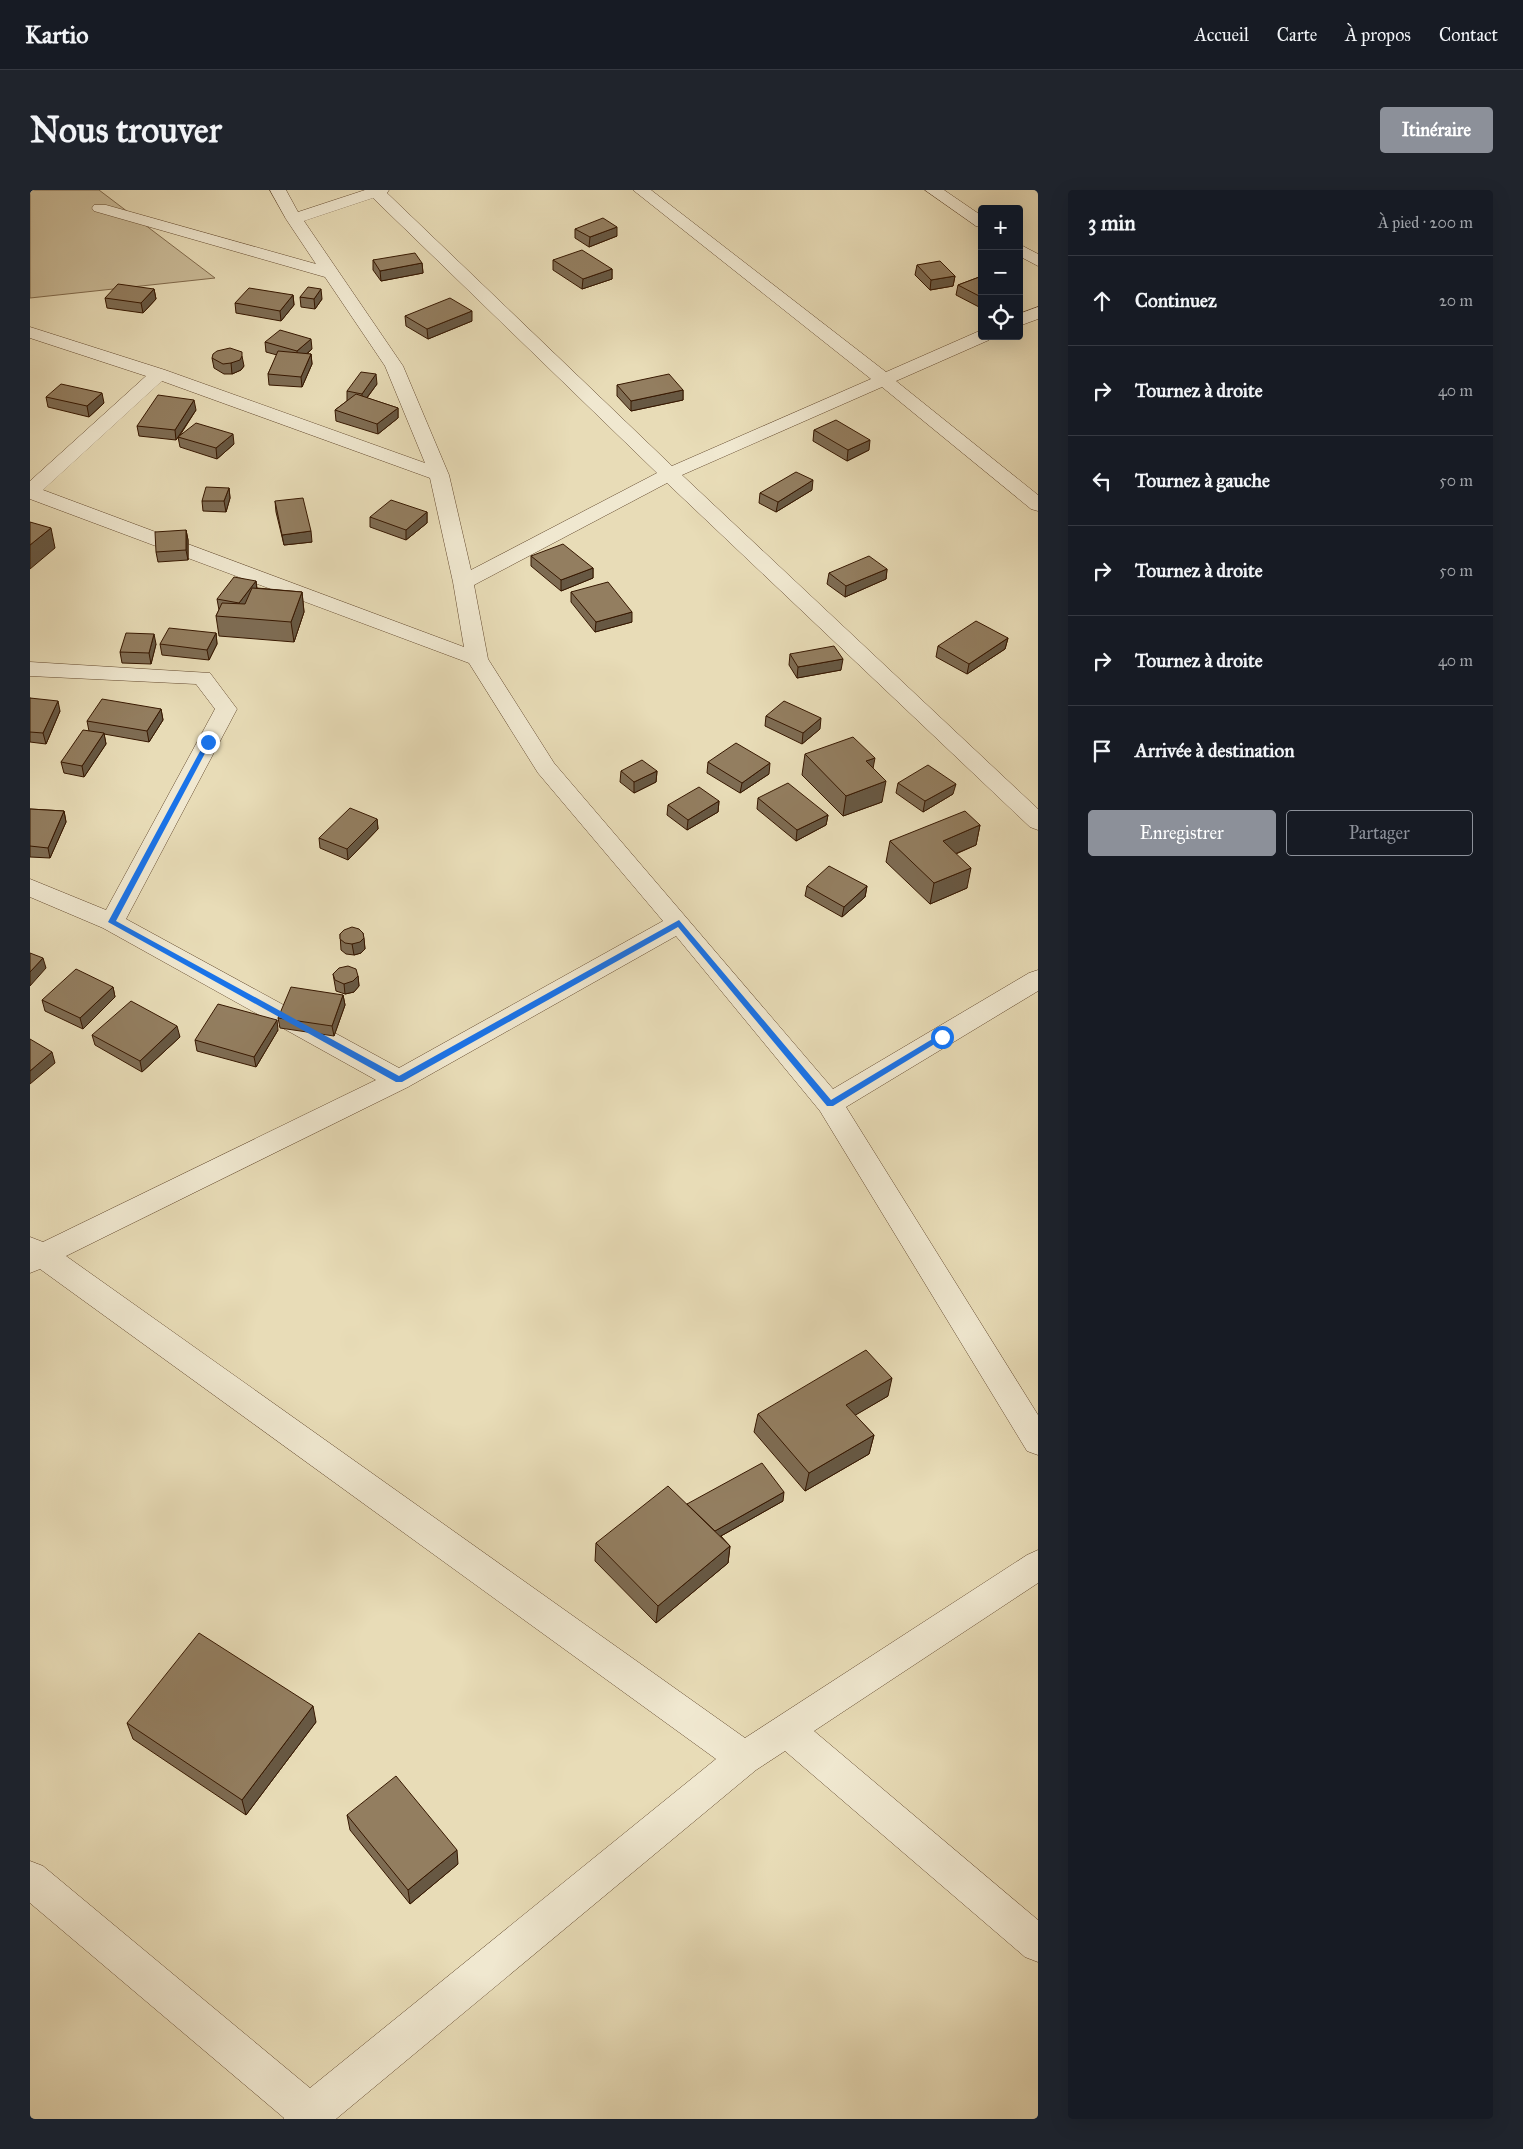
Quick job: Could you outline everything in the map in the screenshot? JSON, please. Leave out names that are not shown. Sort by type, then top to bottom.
[{"type":"street","points":[[278,190],[294,219],[394,366],[439,475],[463,582],[477,659],[546,768],[679,923],[830,1104],[1038,1442]]},
{"type":"street","points":[[641,190],[882,379],[1038,505]]},
{"type":"street","points":[[933,190],[978,220]]},
{"type":"street","points":[[294,219],[378,191],[669,474],[1038,822]]},
{"type":"street","points":[[100,208],[330,272]]},
{"type":"street","points":[[1021,250],[1038,261]]},
{"type":"street","points":[[1023,318],[1038,312]]},
{"type":"street","points":[[30,332],[159,374],[439,475]]},
{"type":"street","points":[[463,582],[669,474],[978,338]]},
{"type":"street","points":[[159,374],[30,492],[477,659]]},
{"type":"street","points":[[30,669],[202,678],[226,709],[112,922]]},
{"type":"street","points":[[30,887],[112,922],[399,1080]]},
{"type":"street","points":[[679,923],[399,1080],[34,1254],[744,1758]]},
{"type":"street","points":[[830,1104],[1038,979]]},
{"type":"street","points":[[30,1879],[309,2117],[744,1758],[1038,1565]]},
{"type":"street","points":[[788,1730],[1038,1944]]},
{"type":"shaded area","points":[[30,190],[99,190],[215,278],[30,298]]},
{"type":"building","points":[[603,218],[617,227],[590,237],[575,229]]},
{"type":"building","points":[[582,250],[612,269],[583,279],[553,260]]},
{"type":"building","points":[[415,253],[422,263],[380,271],[373,260]]},
{"type":"building","points":[[940,261],[955,276],[931,280],[917,265]]},
{"type":"building","points":[[978,278],[978,295],[958,285]]},
{"type":"building","points":[[118,284],[154,289],[141,303],[105,298]]},
{"type":"building","points":[[308,287],[321,289],[314,299],[300,297]]},
{"type":"building","points":[[249,288],[293,295],[280,311],[235,303]]},
{"type":"building","points":[[450,298],[472,311],[427,329],[405,316]]},
{"type":"building","points":[[280,330],[311,339],[297,351],[265,342]]},
{"type":"building","points":[[230,348],[242,352],[240,360],[223,364],[212,358],[213,354],[217,351]]},
{"type":"building","points":[[278,351],[311,354],[301,377],[268,374]]},
{"type":"building","points":[[361,372],[376,374],[362,394],[347,391]]},
{"type":"building","points":[[669,374],[683,390],[631,401],[617,385]]},
{"type":"building","points":[[61,384],[102,393],[87,406],[46,397]]},
{"type":"building","points":[[356,394],[398,408],[377,424],[335,410]]},
{"type":"building","points":[[158,395],[194,400],[175,430],[137,426]]},
{"type":"building","points":[[836,420],[870,440],[848,450],[814,430]]},
{"type":"building","points":[[196,423],[233,434],[216,448],[178,437]]},
{"type":"building","points":[[796,472],[813,480],[778,502],[760,493]]},
{"type":"building","points":[[206,487],[229,488],[224,501],[202,501]]},
{"type":"building","points":[[303,498],[311,531],[282,535],[275,501]]},
{"type":"building","points":[[391,500],[427,512],[406,530],[370,517]]},
{"type":"building","points":[[30,522],[51,528],[30,545]]},
{"type":"building","points":[[186,530],[186,550],[156,552],[155,532]]},
{"type":"building","points":[[563,544],[593,568],[561,580],[531,556]]},
{"type":"building","points":[[869,556],[887,569],[846,586],[829,573]]},
{"type":"building","points":[[234,577],[256,581],[239,603],[217,599]]},
{"type":"building","points":[[608,582],[632,612],[596,622],[571,592]]},
{"type":"building","points":[[252,588],[302,592],[291,622],[216,616],[222,603],[245,604]]},
{"type":"building","points":[[976,621],[1008,638],[969,664],[938,646]]},
{"type":"building","points":[[169,628],[216,633],[207,650],[160,644]]},
{"type":"building","points":[[126,633],[154,634],[149,653],[120,652]]},
{"type":"building","points":[[834,646],[843,659],[798,667],[790,654]]},
{"type":"building","points":[[30,698],[58,701],[43,733],[30,732]]},
{"type":"building","points":[[102,699],[161,709],[147,731],[87,721]]},
{"type":"building","points":[[784,701],[821,718],[803,733],[766,716]]},
{"type":"building","points":[[83,730],[104,733],[82,766],[61,762]]},
{"type":"building","points":[[853,737],[875,758],[866,761],[886,781],[846,796],[805,754]]},
{"type":"building","points":[[736,743],[770,763],[742,783],[708,762]]},
{"type":"building","points":[[642,760],[657,771],[634,782],[621,771]]},
{"type":"building","points":[[928,765],[956,784],[925,801],[898,783]]},
{"type":"building","points":[[788,783],[828,815],[797,830],[758,798]]},
{"type":"building","points":[[699,787],[719,801],[688,820],[668,805]]},
{"type":"building","points":[[350,808],[377,819],[347,849],[319,838]]},
{"type":"building","points":[[30,809],[64,811],[48,848],[30,846]]},
{"type":"building","points":[[965,811],[980,825],[943,841],[971,868],[934,883],[890,841]]},
{"type":"building","points":[[829,866],[867,886],[844,907],[807,886]]},
{"type":"building","points":[[352,927],[359,929],[363,933],[364,938],[360,942],[345,943],[340,939],[340,934]]},
{"type":"building","points":[[30,953],[43,958],[30,972]]},
{"type":"building","points":[[348,966],[356,969],[358,976],[353,981],[344,984],[335,980],[333,974],[339,968]]},
{"type":"building","points":[[76,969],[113,987],[80,1018],[42,1000]]},
{"type":"building","points":[[291,987],[343,995],[332,1026],[278,1018]]},
{"type":"building","points":[[131,1001],[177,1026],[140,1061],[92,1035]]},
{"type":"building","points":[[218,1004],[277,1020],[254,1057],[195,1040]]},
{"type":"building","points":[[30,1039],[52,1052],[30,1071]]},
{"type":"building","points":[[866,1350],[892,1378],[846,1405],[874,1435],[809,1473],[758,1414]]},
{"type":"building","points":[[762,1463],[784,1492],[715,1531],[687,1504]]},
{"type":"building","points":[[668,1486],[730,1546],[658,1606],[596,1543]]},
{"type":"building","points":[[199,1633],[313,1706],[242,1800],[127,1723]]},
{"type":"building","points":[[396,1776],[457,1850],[408,1890],[347,1815]]},
{"type":"route","points":[[208,742],[112,922],[399,1080],[679,923],[830,1104],[942,1037]]}]
